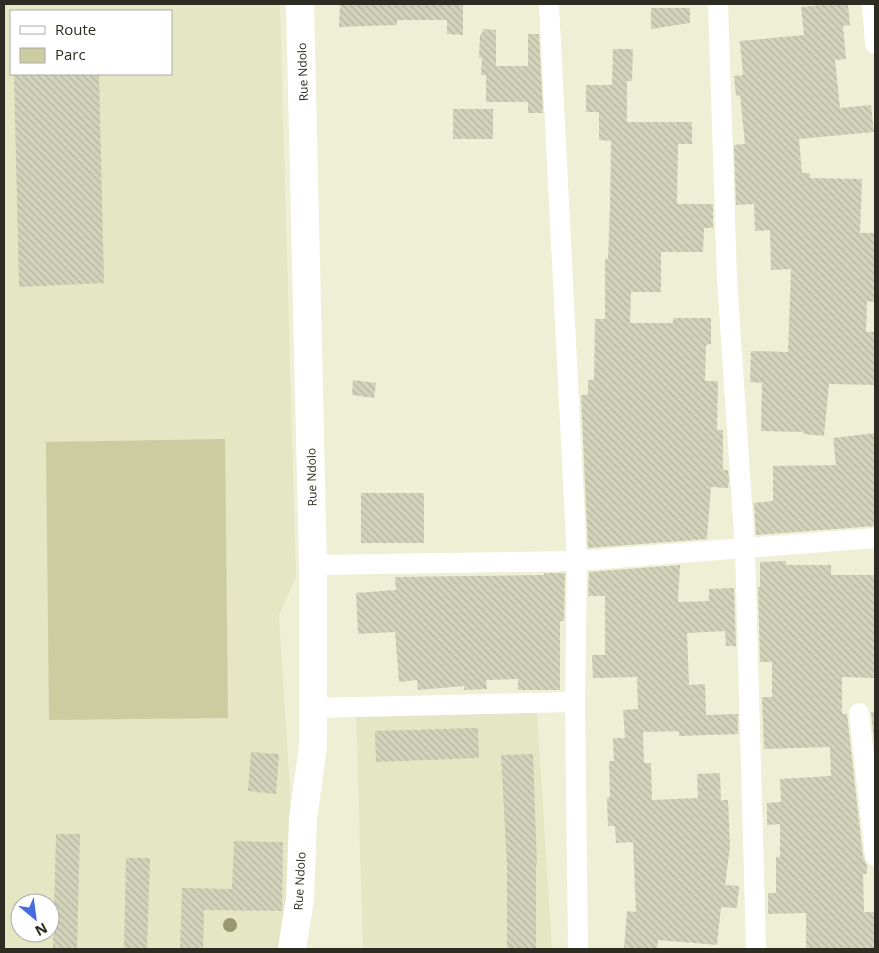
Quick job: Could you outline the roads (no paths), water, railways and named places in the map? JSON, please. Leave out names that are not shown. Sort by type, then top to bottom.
[{"type":"main road","name":"Rue Ndolo","points":[[292,949],[300,900],[304,819],[313,746],[313,565],[300,4]]},
{"type":"main road","points":[[309,781],[316,821],[318,859],[312,949]]},
{"type":"street","points":[[548,4],[577,561],[575,702],[578,949]]},
{"type":"street","points":[[718,4],[727,279],[745,549],[756,949]]},
{"type":"street","points":[[872,4],[875,44]]},
{"type":"street","points":[[313,565],[577,561],[875,538]]},
{"type":"street","points":[[313,708],[575,702]]},
{"type":"street","points":[[859,713],[875,856]]}]
